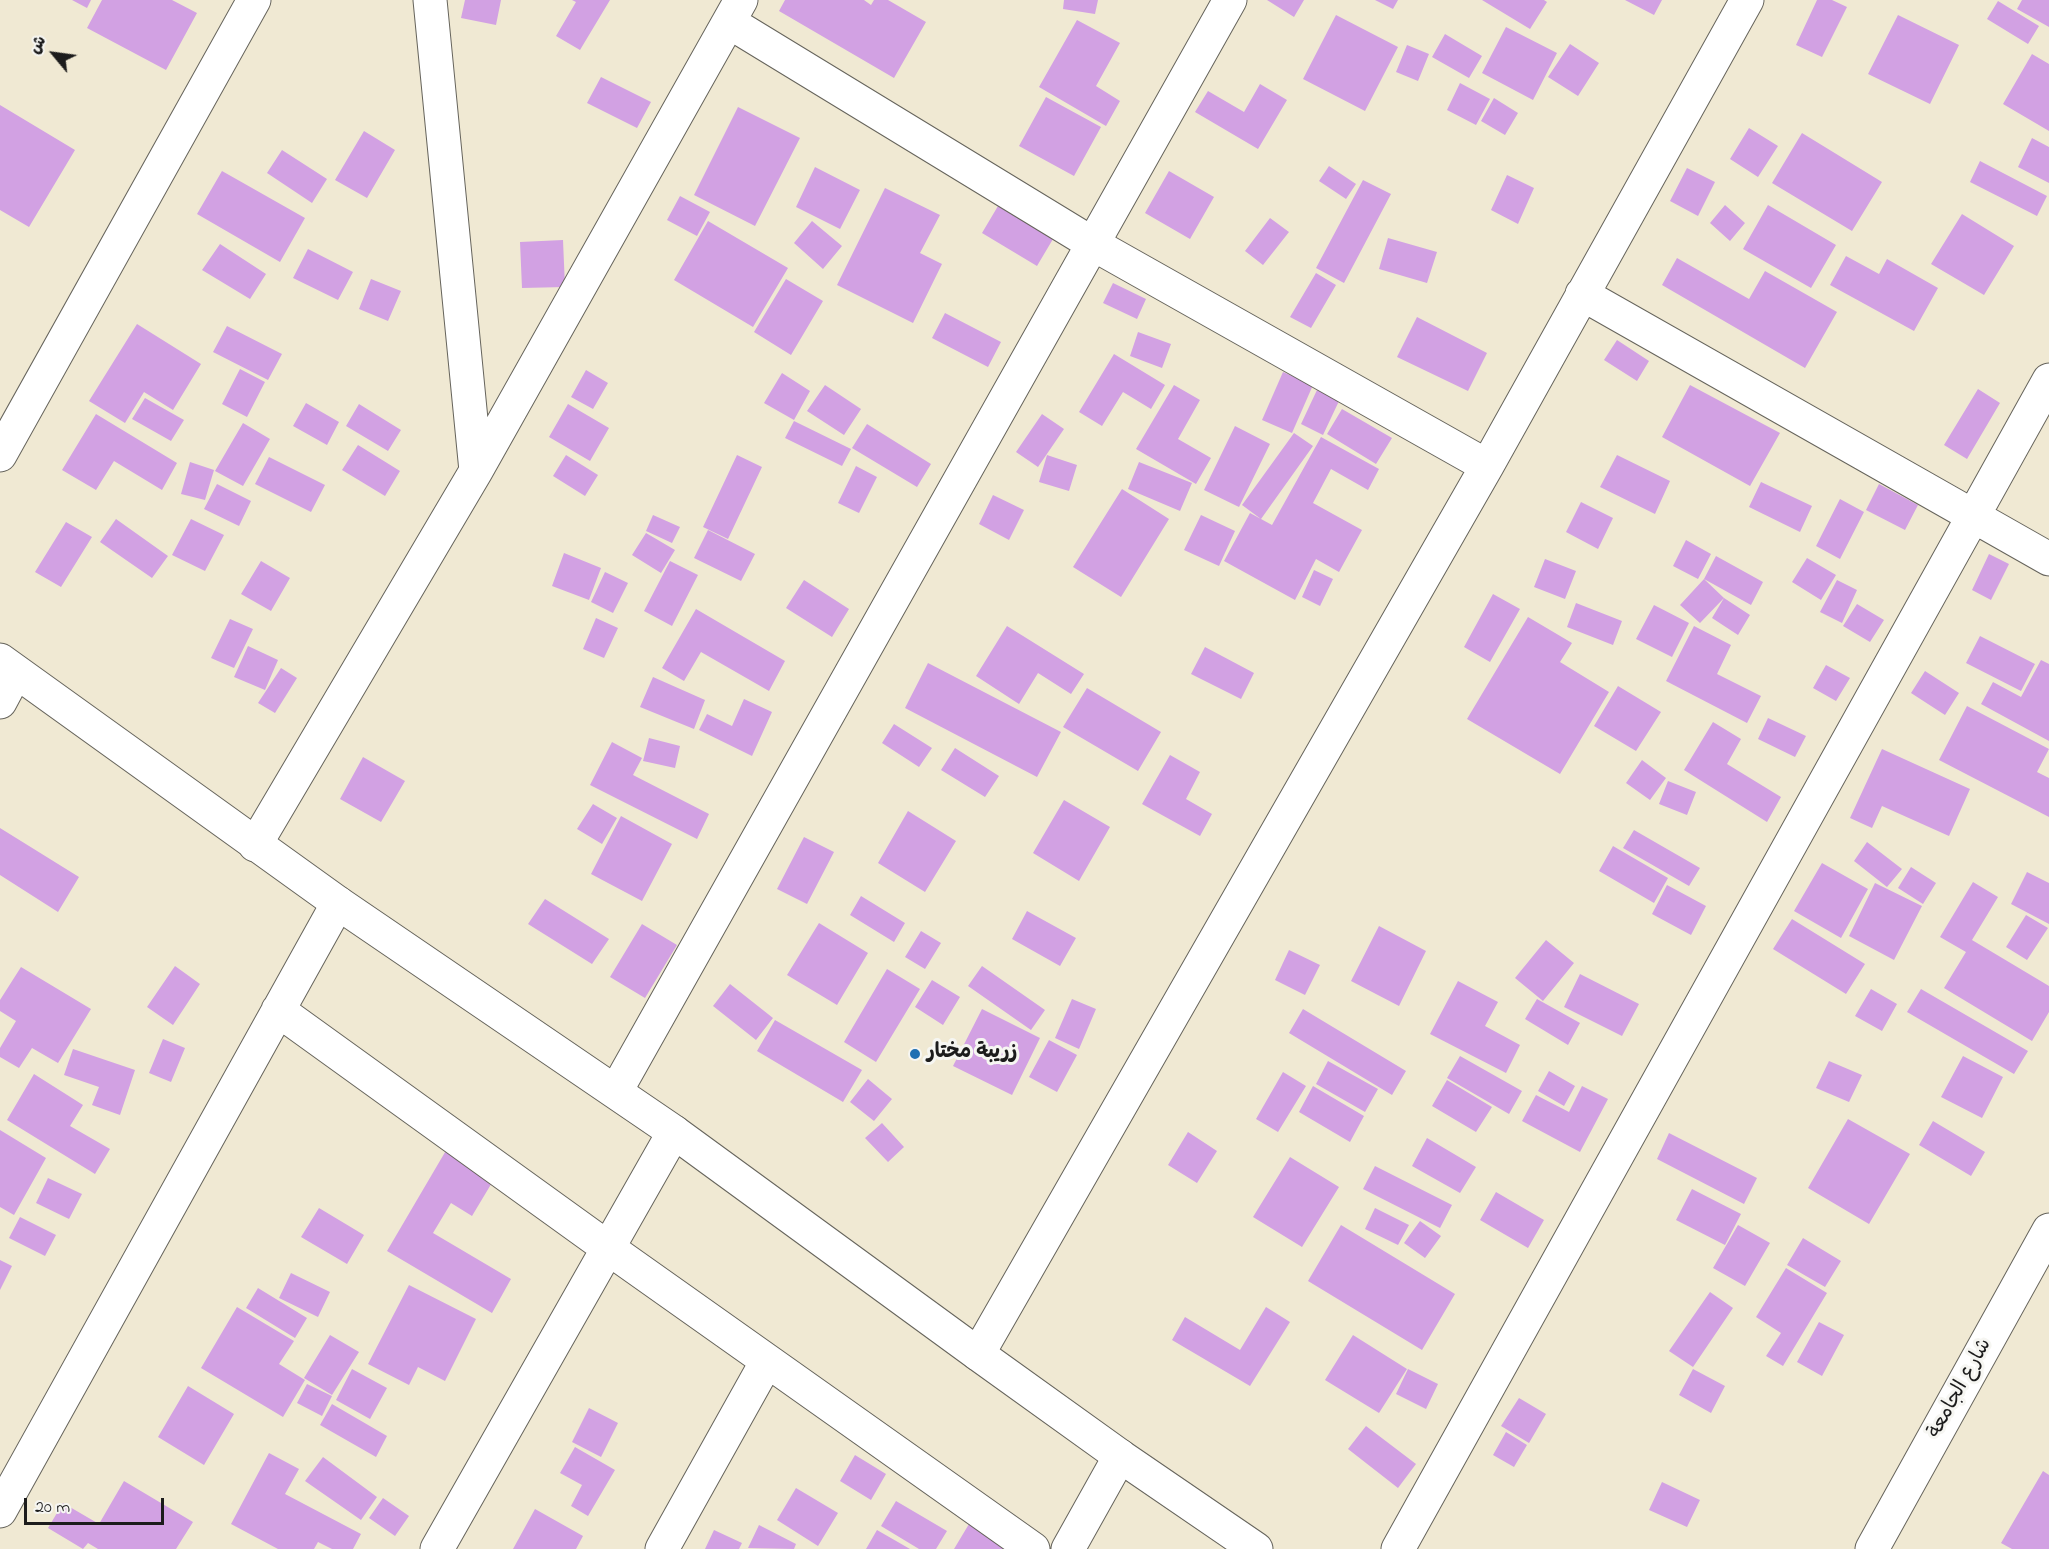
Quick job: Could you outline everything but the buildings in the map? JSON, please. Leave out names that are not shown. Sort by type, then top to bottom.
[{"type":"street","points":[[0,455],[254,0]]},
{"type":"street","points":[[430,0],[476,471]]},
{"type":"street","points":[[616,1091],[1230,0]]},
{"type":"street","points":[[978,1354],[1487,466],[1747,0]]},
{"type":"street","points":[[255,845],[476,471],[735,11],[1093,244],[1487,466]]},
{"type":"street","points":[[1582,294],[2049,560]]},
{"type":"street","points":[[1398,1549],[2049,380]]},
{"type":"street","points":[[0,702],[8,666],[255,845],[674,1132],[1120,1456],[1256,1549]]},
{"type":"street","points":[[0,1510],[338,903]]},
{"type":"street","points":[[278,1010],[766,1361],[1033,1549]]},
{"type":"street","points":[[437,1549],[674,1132]]},
{"type":"street","name":"شارع الجامعة","points":[[1872,1549],[2049,1230]]},
{"type":"street","points":[[662,1549],[766,1361]]},
{"type":"street","points":[[1068,1549],[1120,1456]]},
{"type":"place","name":"زريبة مختار","points":[[915,1054]]}]
